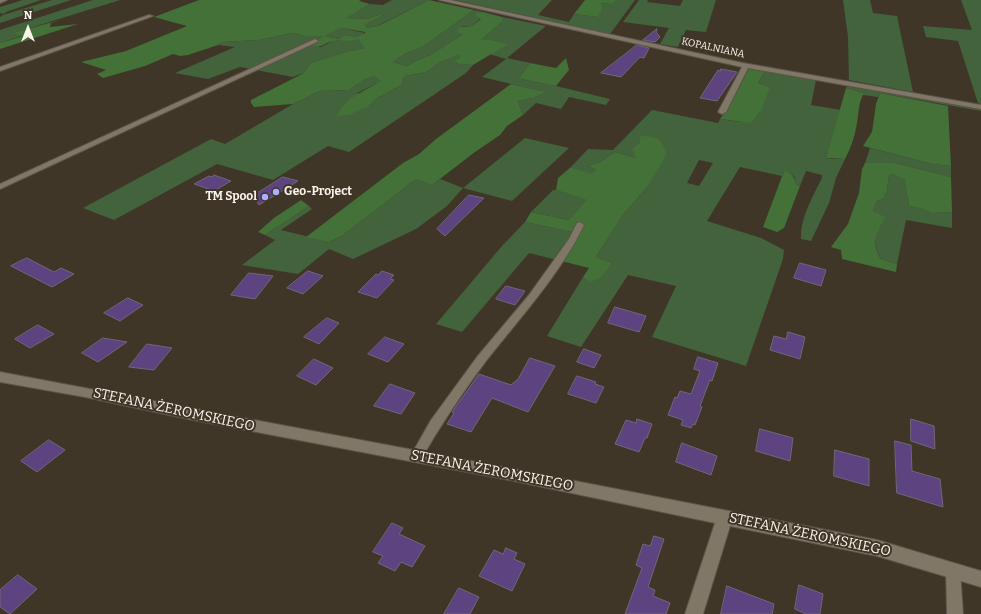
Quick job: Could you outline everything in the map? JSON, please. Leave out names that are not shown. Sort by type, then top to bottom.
[{"type":"street","points":[[0,1],[4,0]]},
{"type":"street","name":"KOPALNIANA","points":[[442,0],[746,65],[981,107]]},
{"type":"street","points":[[722,112],[746,65]]},
{"type":"street","name":"STEFANA ŻEROMSKIEGO","points":[[0,377],[85,392],[162,409],[725,517],[877,548],[981,579]]},
{"type":"street","points":[[694,614],[725,517]]},
{"type":"lane","points":[[0,69],[151,16]]},
{"type":"lane","points":[[0,187],[315,41]]},
{"type":"lane","points":[[416,457],[435,423],[481,360],[532,297],[574,239],[580,225]]},
{"type":"lane","points":[[953,570],[955,614]]},
{"type":"green space","points":[[23,0],[41,0],[4,14],[0,13],[0,7]]},
{"type":"green space","points":[[52,0],[71,0],[0,23],[0,17],[3,15]]},
{"type":"green space","points":[[93,0],[120,0],[14,33],[24,35],[0,43],[0,30]]},
{"type":"green space","points":[[199,0],[361,0],[359,1],[370,4],[346,18],[367,19],[387,13],[365,25],[367,28],[380,25],[429,0],[474,10],[424,46],[403,55],[393,62],[406,66],[434,53],[463,34],[457,32],[460,27],[472,26],[481,19],[476,16],[476,13],[483,12],[502,17],[502,22],[481,40],[492,40],[508,44],[473,65],[459,64],[454,61],[460,57],[459,55],[439,63],[426,72],[405,76],[402,79],[402,85],[377,98],[369,106],[349,115],[337,116],[350,99],[381,81],[374,76],[364,80],[349,90],[320,91],[293,104],[254,107],[251,100],[304,73],[311,63],[346,52],[365,48],[358,39],[352,41],[333,41],[322,46],[318,46],[309,45],[323,36],[306,36],[292,33],[259,40],[221,42],[218,45],[188,55],[180,56],[173,54],[145,66],[103,78],[97,74],[106,70],[81,62],[126,51],[187,26],[154,17]],"holes":[[[342,28],[365,32],[356,37],[344,35],[339,39],[324,36]]]},
{"type":"green space","points":[[392,0],[429,0],[379,25],[367,28],[365,25],[387,13],[367,19],[345,18],[370,4],[383,5]]},
{"type":"green space","points":[[455,0],[552,0],[538,15],[569,22],[574,14],[598,17],[601,3],[610,4],[617,0],[635,0],[610,34]]},
{"type":"green space","points":[[585,0],[617,0],[611,4],[601,3],[602,9],[598,17],[574,14]]},
{"type":"green space","points":[[639,0],[648,0],[647,2],[680,6],[683,0],[716,0],[706,32],[686,30],[678,47],[660,44],[669,28],[623,22]]},
{"type":"green space","points":[[843,0],[870,0],[873,13],[897,16],[913,92],[849,80],[848,37]]},
{"type":"green space","points":[[961,0],[981,0],[981,104],[978,103],[958,41],[926,37],[923,26],[972,30]]},
{"type":"green space","points":[[474,10],[483,12],[476,14],[481,18],[472,26],[462,26],[463,34],[434,53],[406,66],[393,62],[403,55],[424,46]]},
{"type":"green space","points":[[502,17],[546,26],[507,58],[530,63],[521,75],[521,79],[610,99],[606,105],[569,97],[561,109],[536,103],[523,115],[518,101],[533,98],[545,92],[482,77],[506,59],[489,54],[507,44],[492,40],[481,40],[502,22]]},
{"type":"green space","points":[[60,20],[51,23],[50,27],[78,24],[0,49],[0,43],[23,36],[13,33]]},
{"type":"green space","points":[[342,28],[365,33],[356,37],[344,35],[339,39],[323,36]]},
{"type":"green space","points":[[292,33],[306,36],[323,36],[310,44],[321,47],[333,41],[358,39],[366,48],[346,52],[311,63],[304,73],[293,77],[240,67],[208,79],[175,73],[235,47],[218,45],[221,42],[259,40]]},
{"type":"green space","points":[[459,55],[460,57],[454,61],[459,64],[473,65],[466,73],[349,152],[328,146],[273,180],[217,164],[114,220],[83,208],[211,139],[225,144],[293,104],[320,91],[349,90],[364,80],[374,76],[382,81],[357,93],[369,106],[377,98],[402,85],[402,79],[405,76],[426,72],[439,63]]},
{"type":"green space","points":[[566,58],[569,70],[556,86],[521,79],[521,75],[530,63],[556,68]]},
{"type":"green space","points":[[749,68],[765,71],[758,83],[770,87],[761,110],[751,123],[720,119],[731,103]]},
{"type":"green space","points":[[765,71],[816,80],[811,105],[841,110],[826,158],[845,159],[836,178],[829,203],[811,241],[801,239],[801,231],[805,215],[822,175],[806,171],[800,186],[796,184],[794,176],[784,171],[782,176],[740,167],[707,221],[761,238],[784,250],[783,259],[746,366],[652,337],[676,286],[628,275],[581,347],[547,336],[583,277],[591,281],[612,263],[596,257],[622,216],[648,186],[640,136],[640,143],[636,158],[615,152],[602,161],[588,166],[596,170],[590,175],[571,167],[588,149],[613,150],[652,110],[718,123],[720,119],[741,122],[770,87],[758,83]],"holes":[[[699,160],[713,163],[699,186],[687,183]]]},
{"type":"green space","points":[[511,84],[546,92],[533,98],[518,101],[523,115],[507,126],[500,135],[432,185],[416,179],[342,236],[329,242],[306,237],[403,163],[419,154],[436,139]]},
{"type":"green space","points":[[847,86],[981,109],[981,111],[880,93],[878,97],[863,95],[864,93],[846,88]]},
{"type":"green space","points":[[846,88],[864,93],[860,104],[854,137],[845,159],[826,158]]},
{"type":"green space","points":[[880,93],[948,106],[951,166],[932,164],[863,146],[872,132],[876,104]]},
{"type":"green space","points":[[640,136],[658,139],[667,154],[648,186],[622,216],[596,257],[612,263],[601,277],[591,282],[583,277],[589,268],[553,259],[572,232],[525,222],[531,212],[569,220],[587,200],[556,190],[558,178],[571,167],[590,174],[596,170],[588,166],[602,161],[615,152],[636,158],[632,149],[640,143]]},
{"type":"green space","points":[[525,138],[569,148],[512,201],[463,188]]},
{"type":"green space","points":[[870,148],[932,164],[951,166],[951,177],[895,163],[865,163]]},
{"type":"green space","points":[[865,163],[895,163],[951,177],[952,212],[932,213],[909,206],[905,183],[906,180],[892,174],[889,176],[887,191],[883,199],[877,201],[873,211],[885,217],[876,238],[878,253],[881,259],[897,264],[896,272],[842,259],[841,250],[831,247],[848,224],[859,193],[862,169]]},
{"type":"green space","points":[[784,171],[792,175],[796,184],[800,186],[784,228],[777,232],[763,227]]},
{"type":"green space","points":[[892,174],[907,180],[905,183],[909,206],[932,213],[952,212],[952,228],[906,220],[897,264],[881,259],[879,255],[876,246],[876,237],[882,224],[873,211],[877,201],[883,199],[887,191],[889,176]]},
{"type":"green space","points":[[416,179],[432,185],[440,179],[463,188],[447,206],[416,229],[353,259],[329,249],[298,274],[242,265],[275,240],[265,235],[309,206],[312,209],[281,230],[329,242],[342,236]]},
{"type":"green space","points":[[553,190],[588,200],[569,220],[531,212]]},
{"type":"green space","points":[[301,200],[309,206],[265,235],[258,232],[274,218]]},
{"type":"green space","points":[[525,222],[572,232],[553,259],[529,253],[462,332],[436,324],[502,246]]},
{"type":"building","points":[[657,29],[656,32],[660,37],[655,42],[643,40]]},
{"type":"building","points":[[637,45],[649,48],[644,58],[640,57],[621,77],[601,73]]},
{"type":"building","points":[[721,69],[737,72],[717,101],[700,98],[718,70],[720,71]]},
{"type":"building","points":[[214,175],[231,181],[214,191],[194,184],[209,176],[212,177]]},
{"type":"building","points":[[283,177],[298,181],[259,205],[253,196]]},
{"type":"building","points":[[469,195],[484,198],[445,236],[437,229]]},
{"type":"building","points":[[27,258],[54,272],[61,268],[74,274],[52,287],[11,266]]},
{"type":"building","points":[[800,263],[826,270],[821,286],[794,278]]},
{"type":"building","points":[[308,271],[323,276],[303,294],[287,288]]},
{"type":"building","points":[[382,271],[394,275],[390,279],[394,280],[377,298],[358,292],[376,274],[378,275]]},
{"type":"building","points":[[249,273],[273,276],[255,299],[231,295]]},
{"type":"building","points":[[506,286],[525,291],[515,305],[496,299]]},
{"type":"building","points":[[128,298],[143,305],[120,321],[104,313]]},
{"type":"building","points":[[615,307],[646,316],[639,332],[608,323]]},
{"type":"building","points":[[327,318],[339,323],[319,344],[304,337]]},
{"type":"building","points":[[38,325],[54,334],[30,348],[15,339]]},
{"type":"building","points":[[788,332],[805,337],[800,359],[770,350],[774,336],[786,339]]},
{"type":"building","points":[[385,337],[404,344],[388,362],[368,354]]},
{"type":"building","points":[[103,338],[127,342],[98,362],[82,353]]},
{"type":"building","points":[[147,344],[172,348],[154,370],[129,367]]},
{"type":"building","points":[[584,349],[601,355],[594,368],[577,362]]},
{"type":"building","points":[[698,357],[718,363],[712,381],[710,380],[700,406],[702,407],[695,425],[693,424],[691,428],[681,425],[683,420],[668,415],[675,397],[677,398],[680,391],[691,394],[700,371],[694,369]]},
{"type":"building","points":[[530,358],[555,366],[528,412],[492,398],[471,432],[447,424],[454,413],[452,412],[479,374],[511,385],[518,379]]},
{"type":"building","points":[[314,359],[333,368],[316,385],[297,376]]},
{"type":"building","points":[[577,376],[596,382],[595,384],[604,387],[596,403],[568,394]]},
{"type":"building","points":[[390,384],[415,393],[401,414],[374,406]]},
{"type":"building","points":[[637,419],[652,424],[647,438],[645,438],[639,452],[615,444],[626,420],[636,423]]},
{"type":"building","points":[[911,419],[934,426],[935,449],[911,441]]},
{"type":"building","points":[[760,429],[793,438],[790,461],[756,451]]},
{"type":"building","points":[[49,440],[65,450],[37,472],[21,461]]},
{"type":"building","points":[[895,441],[911,445],[912,471],[940,479],[943,507],[897,493]]},
{"type":"building","points":[[682,443],[717,456],[711,475],[676,462]]},
{"type":"building","points":[[835,450],[869,459],[869,486],[834,476]]},
{"type":"building","points":[[392,523],[403,528],[399,534],[425,546],[412,567],[401,562],[395,571],[378,563],[383,556],[373,552]]},
{"type":"building","points":[[654,536],[664,539],[648,587],[655,590],[653,596],[670,603],[666,614],[625,614],[642,568],[636,565],[643,544],[650,546]]},
{"type":"building","points":[[506,548],[517,553],[514,559],[525,564],[512,591],[479,576],[494,550],[503,554]]},
{"type":"building","points":[[18,575],[37,589],[10,614],[0,607],[0,590]]},
{"type":"building","points":[[799,585],[823,594],[820,614],[806,614],[795,609]]},
{"type":"building","points":[[727,586],[774,604],[772,614],[721,614]]},
{"type":"building","points":[[459,588],[479,597],[470,614],[444,614]]},
{"type":"place","name":"Geo-Project","points":[[276,192]]},
{"type":"place","name":"TM Spool","points":[[265,197]]}]
